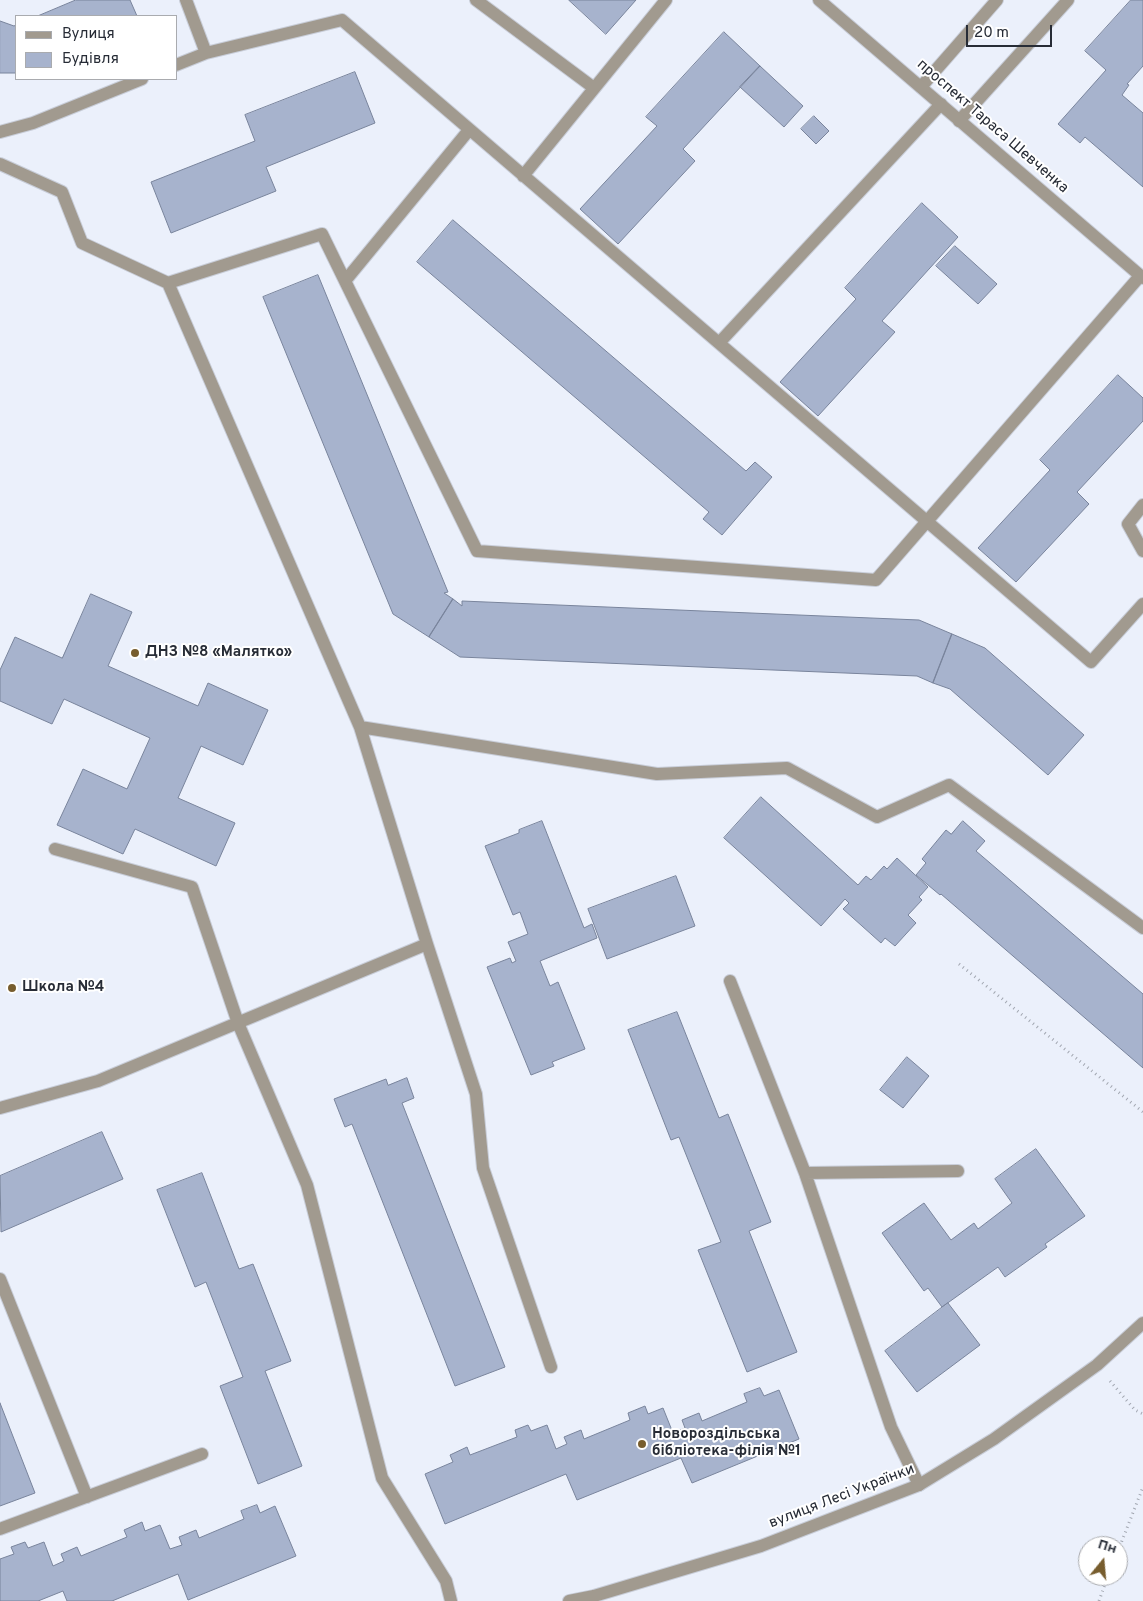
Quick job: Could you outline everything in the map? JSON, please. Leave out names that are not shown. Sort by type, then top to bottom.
[{"type":"street","points":[[186,0],[206,53]]},
{"type":"street","points":[[476,0],[594,88]]},
{"type":"street","points":[[523,176],[666,0]]},
{"type":"street","name":"проспект Тараса Шевченка","points":[[819,0],[1142,277]]},
{"type":"street","points":[[921,87],[997,0]]},
{"type":"street","points":[[959,121],[1068,0]]},
{"type":"street","points":[[178,64],[206,53],[342,20],[1091,662],[1143,604]]},
{"type":"street","points":[[0,132],[33,123],[140,80]]},
{"type":"street","points":[[719,344],[941,104]]},
{"type":"street","points":[[345,281],[470,130]]},
{"type":"street","points":[[0,164],[62,192],[82,244],[168,283],[322,234],[477,551],[876,580],[1142,277]]},
{"type":"street","points":[[168,283],[360,727],[476,1094],[483,1168],[551,1367]]},
{"type":"street","points":[[1143,505],[1128,524],[1143,551]]},
{"type":"street","points":[[360,727],[657,774],[787,768],[877,817],[949,785],[1143,928]]},
{"type":"street","points":[[55,850],[192,886],[238,1023],[307,1185],[382,1478],[446,1581],[451,1601]]},
{"type":"street","points":[[0,1108],[98,1081],[428,944]]},
{"type":"street","points":[[730,981],[805,1173],[891,1427],[919,1485]]},
{"type":"street","points":[[805,1173],[958,1171]]},
{"type":"street","points":[[0,1279],[88,1497]]},
{"type":"street","name":"вулиця Лесі Українки","points":[[569,1601],[594,1596],[761,1546],[919,1485],[994,1439],[1097,1365],[1143,1323]]},
{"type":"street","points":[[0,1529],[202,1454]]},
{"type":"path","points":[[959,964],[1143,1112]]},
{"type":"path","points":[[1097,1365],[1135,1410],[1143,1414]]},
{"type":"path","points":[[1124,1536],[1143,1487]]},
{"type":"path","points":[[1099,1601],[1104,1586]]},
{"type":"building","points":[[76,0],[130,0],[137,15],[40,15]]},
{"type":"building","points":[[569,0],[636,0],[606,34]]},
{"type":"building","points":[[1131,0],[1143,0],[1143,66],[1127,84],[1129,85],[1122,95],[1143,113],[1143,187],[1085,137],[1080,143],[1058,124],[1106,70],[1085,51]]},
{"type":"building","points":[[0,21],[15,26],[15,73],[0,73]]},
{"type":"building","points":[[724,32],[760,66],[683,149],[695,161],[618,244],[580,209],[657,126],[646,117]]},
{"type":"building","points":[[760,66],[803,106],[784,127],[740,87]]},
{"type":"building","points":[[355,72],[375,123],[266,167],[276,191],[171,233],[151,182],[255,141],[245,115]]},
{"type":"building","points":[[814,116],[829,131],[816,144],[801,129]]},
{"type":"building","points":[[922,203],[958,237],[882,321],[895,332],[818,416],[780,382],[856,299],[845,288]]},
{"type":"building","points":[[453,220],[746,471],[755,462],[772,477],[722,535],[703,519],[709,512],[417,262]]},
{"type":"building","points":[[955,246],[997,284],[978,304],[936,266]]},
{"type":"building","points":[[318,275],[448,592],[444,593],[453,599],[429,637],[393,614],[263,297]]},
{"type":"building","points":[[1118,375],[1143,398],[1143,421],[1077,492],[1089,504],[1016,582],[978,548],[1050,470],[1040,460]]},
{"type":"building","points":[[91,594],[132,612],[108,666],[198,706],[208,683],[268,710],[243,765],[201,746],[178,798],[235,823],[216,866],[135,829],[123,854],[57,825],[83,769],[127,789],[150,738],[64,699],[52,724],[0,701],[0,670],[15,637],[62,658]]},
{"type":"building","points":[[453,599],[462,606],[462,601],[919,620],[952,634],[933,683],[917,676],[460,657],[429,637]]},
{"type":"building","points":[[952,634],[985,648],[1084,735],[1048,775],[950,689],[933,683]]},
{"type":"building","points":[[761,797],[858,885],[866,876],[871,880],[884,866],[887,869],[897,858],[928,887],[919,897],[922,900],[908,915],[916,923],[895,946],[885,938],[881,943],[843,909],[849,903],[845,899],[821,926],[724,838]]},
{"type":"building","points":[[542,821],[584,928],[592,924],[597,938],[540,961],[550,986],[558,982],[585,1049],[552,1062],[554,1066],[531,1075],[487,967],[510,958],[512,963],[516,961],[508,942],[528,934],[520,912],[513,915],[485,846],[519,833],[519,830]]},
{"type":"building","points":[[963,821],[985,841],[976,851],[1143,994],[1143,1068],[941,894],[916,875],[926,863],[922,859],[946,830],[951,834]]},
{"type":"building","points":[[676,876],[695,926],[607,959],[588,909]]},
{"type":"building","points":[[677,1012],[719,1118],[728,1114],[771,1222],[749,1231],[797,1352],[747,1372],[698,1250],[721,1242],[679,1137],[671,1140],[628,1030]]},
{"type":"building","points":[[907,1057],[929,1076],[903,1108],[880,1090]]},
{"type":"building","points":[[407,1078],[414,1098],[402,1103],[505,1367],[455,1386],[352,1124],[345,1127],[334,1099],[386,1079],[388,1085]]},
{"type":"building","points":[[102,1132],[123,1179],[1,1232],[0,1176]]},
{"type":"building","points":[[1036,1149],[1085,1216],[1045,1244],[1047,1247],[1005,1277],[998,1267],[942,1307],[928,1288],[924,1291],[882,1233],[924,1203],[951,1240],[974,1223],[978,1229],[1012,1203],[995,1179]]},
{"type":"building","points":[[202,1173],[239,1269],[253,1264],[291,1361],[265,1371],[302,1466],[258,1484],[220,1386],[243,1377],[206,1282],[195,1287],[157,1190]]},
{"type":"building","points":[[948,1303],[980,1345],[917,1392],[885,1351]]},
{"type":"building","points":[[760,1388],[764,1396],[779,1390],[799,1439],[692,1483],[681,1458],[577,1500],[566,1474],[445,1524],[425,1474],[453,1462],[450,1455],[467,1447],[470,1455],[517,1437],[515,1430],[528,1425],[531,1431],[547,1425],[556,1449],[567,1444],[564,1437],[581,1430],[584,1439],[630,1420],[628,1413],[645,1406],[648,1414],[663,1408],[673,1433],[685,1428],[682,1420],[699,1413],[702,1421],[747,1402],[744,1394]]},
{"type":"building","points":[[0,1403],[35,1493],[0,1506]]},
{"type":"building","points":[[257,1505],[260,1513],[275,1506],[296,1556],[188,1600],[178,1574],[112,1601],[67,1601],[63,1591],[38,1601],[0,1601],[0,1559],[14,1554],[11,1547],[25,1542],[28,1548],[44,1542],[53,1566],[64,1561],[61,1554],[77,1547],[81,1556],[127,1537],[124,1530],[142,1522],[145,1531],[160,1525],[170,1549],[182,1545],[179,1537],[196,1530],[199,1538],[244,1519],[241,1511]]},
{"type":"place","name":"ДНЗ №8 «Малятко»","points":[[135,653]]},
{"type":"place","name":"Школа №4","points":[[12,988]]},
{"type":"place","name":"Новороздільська бібліотека-філія №1","points":[[642,1444]]}]
